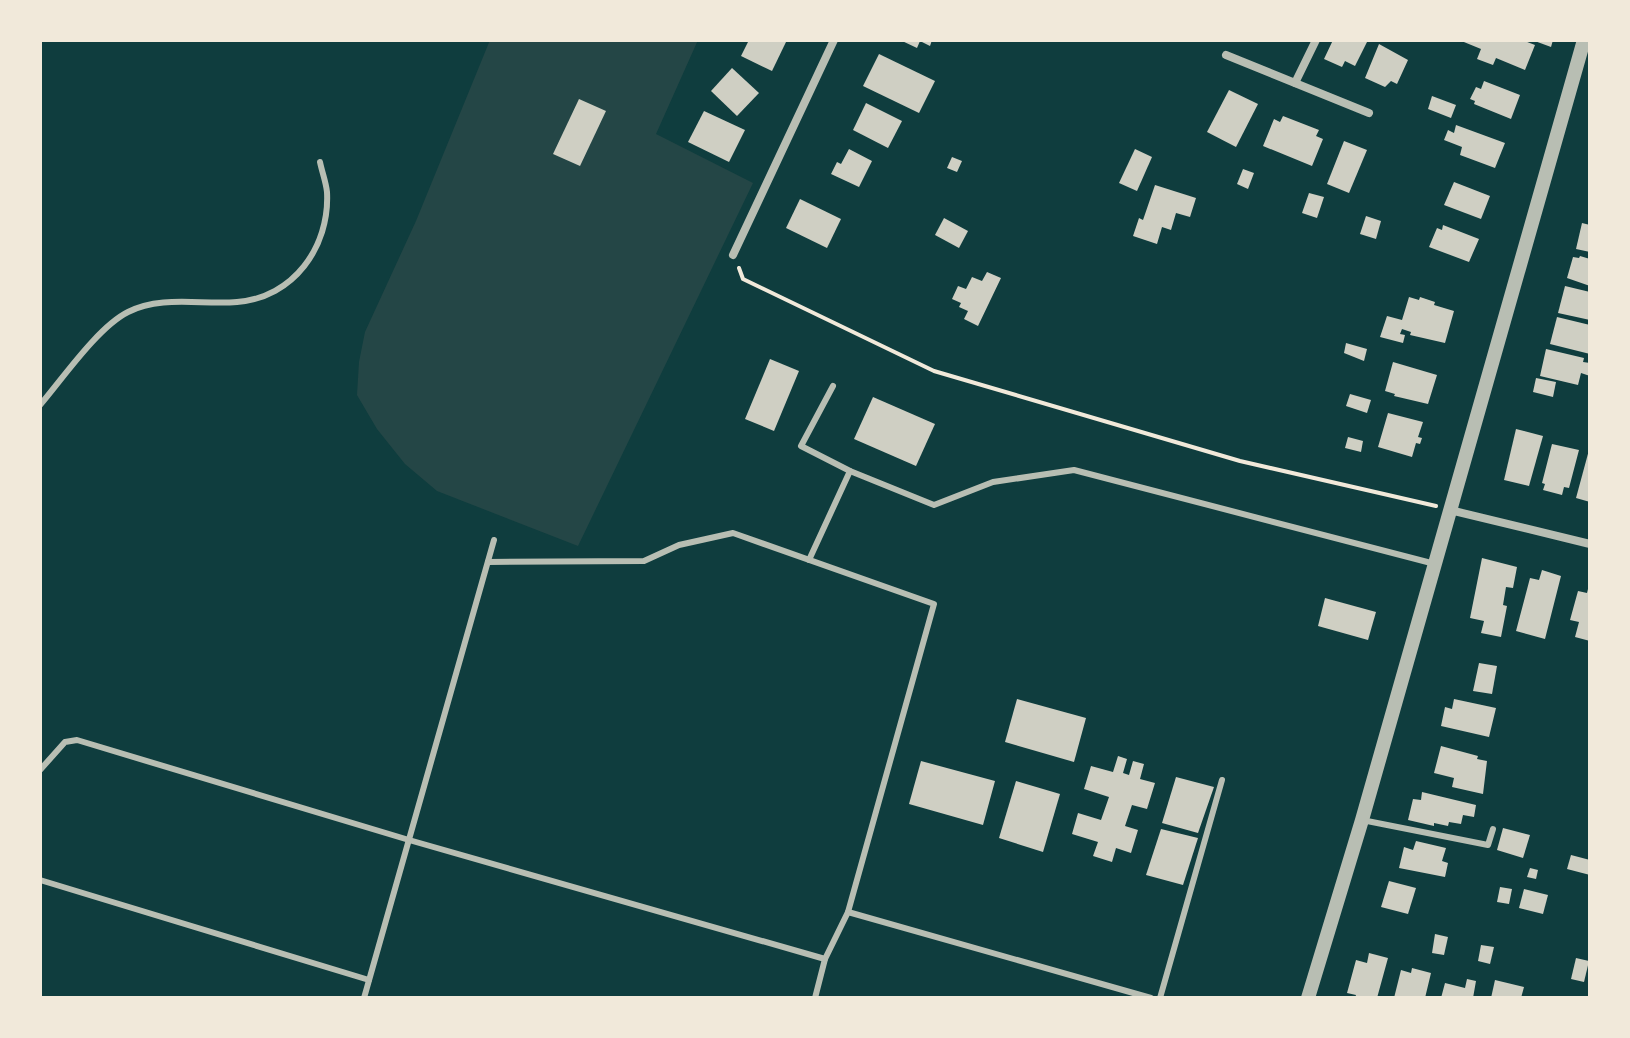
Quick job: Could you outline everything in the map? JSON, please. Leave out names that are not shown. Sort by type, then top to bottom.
[{"type":"street","points":[[733,255],[834,40]]},
{"type":"street","points":[[1295,83],[1316,40]]},
{"type":"street","points":[[1308,998],[1362,820],[1584,40]]},
{"type":"street","points":[[1226,55],[1369,113]]},
{"type":"street","points":[[1450,510],[1590,544]]},
{"type":"lane","points":[[40,405],[105,329],[128,312],[160,302],[239,302],[281,291],[308,262],[323,232],[327,193],[320,162]]},
{"type":"lane","points":[[833,386],[801,446],[850,471],[934,505],[993,482],[1074,470],[1435,564]]},
{"type":"lane","points":[[809,560],[850,471]]},
{"type":"lane","points":[[488,562],[644,561],[679,545],[733,533],[934,604],[848,912],[825,959],[815,998]]},
{"type":"lane","points":[[364,998],[494,540]]},
{"type":"lane","points":[[40,770],[65,742],[77,740],[409,840],[825,959]]},
{"type":"lane","points":[[1160,998],[1222,780]]},
{"type":"lane","points":[[1362,820],[1488,845],[1493,829]]},
{"type":"lane","points":[[40,880],[369,980]]},
{"type":"lane","points":[[848,912],[1151,998]]},
{"type":"path","points":[[733,255],[743,279],[934,371],[1240,461],[1450,510]]},
{"type":"shaded area","points":[[490,40],[698,40],[656,134],[753,183],[578,546],[437,491],[405,464],[377,429],[357,395],[365,332],[416,221]]},
{"type":"building","points":[[749,40],[786,42],[772,71],[741,56]]},
{"type":"building","points":[[900,40],[932,40],[930,46],[920,41],[917,48]]},
{"type":"building","points":[[1333,40],[1368,40],[1355,66],[1345,61],[1342,67],[1324,59]]},
{"type":"building","points":[[1459,40],[1522,40],[1535,45],[1525,70],[1496,58],[1493,65],[1477,59],[1481,49]]},
{"type":"building","points":[[1532,40],[1553,40],[1551,47]]},
{"type":"building","points":[[1379,44],[1408,60],[1397,84],[1391,81],[1385,87],[1365,78]]},
{"type":"building","points":[[879,54],[935,81],[919,113],[863,86]]},
{"type":"building","points":[[732,68],[759,93],[737,116],[711,91]]},
{"type":"building","points":[[1484,81],[1520,95],[1511,119],[1474,104],[1475,101],[1470,99],[1476,87],[1481,89]]},
{"type":"building","points":[[1229,90],[1258,104],[1236,147],[1207,132]]},
{"type":"building","points":[[1432,96],[1456,105],[1451,118],[1428,109]]},
{"type":"building","points":[[579,99],[606,111],[580,166],[553,154]]},
{"type":"building","points":[[866,103],[902,121],[888,148],[853,130]]},
{"type":"building","points":[[704,111],[745,130],[729,162],[688,142]]},
{"type":"building","points":[[1283,116],[1319,130],[1316,136],[1323,139],[1312,166],[1263,146],[1274,119],[1280,122]]},
{"type":"building","points":[[1456,125],[1505,143],[1495,168],[1460,155],[1462,147],[1444,140],[1448,130],[1454,133]]},
{"type":"building","points":[[1344,141],[1367,150],[1349,193],[1327,184]]},
{"type":"building","points":[[849,149],[872,161],[859,187],[831,174]]},
{"type":"building","points":[[1135,149],[1152,157],[1137,191],[1119,183]]},
{"type":"building","points":[[952,157],[962,161],[957,172],[947,168]]},
{"type":"building","points":[[1243,169],[1254,173],[1248,189],[1237,184]]},
{"type":"building","points":[[1454,182],[1490,196],[1481,219],[1444,205]]},
{"type":"building","points":[[1155,185],[1196,198],[1190,217],[1176,213],[1171,230],[1162,227],[1157,244],[1133,236],[1139,218],[1143,220]]},
{"type":"building","points":[[1309,193],[1324,197],[1317,218],[1302,213]]},
{"type":"building","points":[[800,199],[841,219],[827,248],[786,228]]},
{"type":"building","points":[[1366,216],[1381,221],[1376,239],[1360,234]]},
{"type":"building","points":[[944,218],[968,231],[959,248],[935,235]]},
{"type":"building","points":[[1582,223],[1590,225],[1590,252],[1576,249]]},
{"type":"building","points":[[1443,225],[1479,239],[1469,262],[1429,247],[1437,228],[1442,230]]},
{"type":"building","points":[[1573,257],[1590,259],[1590,286],[1567,278]]},
{"type":"building","points":[[987,272],[1001,278],[978,326],[964,319],[968,311],[952,299],[958,286],[966,289],[972,277],[982,281]]},
{"type":"building","points":[[1565,286],[1590,292],[1590,320],[1558,313]]},
{"type":"building","points":[[1409,297],[1419,300],[1420,297],[1454,311],[1445,343],[1410,335],[1411,332],[1402,329],[1400,334],[1405,335],[1403,343],[1380,337],[1387,316],[1402,320]]},
{"type":"building","points":[[1557,317],[1590,325],[1590,354],[1550,344]]},
{"type":"building","points":[[1346,343],[1367,349],[1364,361],[1344,353]]},
{"type":"building","points":[[1546,349],[1584,358],[1583,362],[1590,363],[1590,376],[1581,373],[1578,385],[1540,376]]},
{"type":"building","points":[[770,359],[799,371],[774,431],[745,419]]},
{"type":"building","points":[[1393,362],[1437,375],[1428,404],[1385,391]]},
{"type":"building","points":[[1536,378],[1556,382],[1553,397],[1533,392]]},
{"type":"building","points":[[1350,394],[1371,400],[1367,413],[1346,406]]},
{"type":"building","points":[[873,397],[935,424],[916,466],[854,439]]},
{"type":"building","points":[[1388,413],[1423,422],[1418,437],[1422,438],[1420,444],[1416,443],[1412,457],[1378,447]]},
{"type":"building","points":[[1516,429],[1543,436],[1529,486],[1504,480]]},
{"type":"building","points":[[1348,437],[1363,441],[1361,452],[1345,448]]},
{"type":"building","points":[[1552,444],[1579,450],[1569,488],[1564,487],[1562,495],[1543,490]]},
{"type":"building","points":[[1590,450],[1590,502],[1576,498]]},
{"type":"building","points":[[1482,558],[1517,567],[1513,588],[1506,587],[1503,605],[1507,606],[1501,637],[1481,633],[1484,621],[1470,618]]},
{"type":"building","points":[[1542,570],[1561,576],[1545,639],[1516,631],[1530,578],[1539,580]]},
{"type":"building","points":[[1589,585],[1590,641],[1575,637],[1579,622],[1570,620],[1578,591],[1587,593]]},
{"type":"building","points":[[1325,598],[1376,612],[1368,640],[1318,626]]},
{"type":"building","points":[[1479,663],[1497,666],[1492,694],[1473,691]]},
{"type":"building","points":[[1017,699],[1086,718],[1074,762],[1005,742]]},
{"type":"building","points":[[1454,699],[1496,708],[1489,737],[1441,726],[1445,707],[1452,709]]},
{"type":"building","points":[[1441,746],[1487,761],[1483,794],[1452,787],[1454,778],[1434,773]]},
{"type":"building","points":[[1118,756],[1127,759],[1123,773],[1129,775],[1133,761],[1144,764],[1140,779],[1155,783],[1147,809],[1132,805],[1125,826],[1138,830],[1131,853],[1116,848],[1112,862],[1093,856],[1098,842],[1072,834],[1078,813],[1101,820],[1109,797],[1084,789],[1091,766],[1113,772]]},
{"type":"building","points":[[921,761],[995,781],[983,825],[909,804]]},
{"type":"building","points":[[1176,777],[1214,787],[1198,833],[1162,823]]},
{"type":"building","points":[[1016,781],[1060,794],[1043,852],[999,838]]},
{"type":"building","points":[[1422,792],[1476,805],[1474,817],[1463,815],[1461,824],[1449,822],[1448,826],[1408,820],[1413,799],[1421,800]]},
{"type":"building","points":[[1503,828],[1530,835],[1523,858],[1497,850]]},
{"type":"building","points":[[1161,829],[1198,838],[1183,885],[1146,875]]},
{"type":"building","points":[[1416,841],[1446,848],[1442,861],[1448,863],[1445,877],[1399,868],[1404,847],[1413,850]]},
{"type":"building","points":[[1571,855],[1590,860],[1590,875],[1567,869]]},
{"type":"building","points":[[1530,868],[1538,870],[1536,879],[1527,877]]},
{"type":"building","points":[[1389,881],[1416,888],[1408,914],[1381,907]]},
{"type":"building","points":[[1500,887],[1512,889],[1509,904],[1497,902]]},
{"type":"building","points":[[1524,889],[1548,895],[1543,914],[1519,908]]},
{"type":"building","points":[[1435,934],[1448,937],[1444,955],[1432,953]]},
{"type":"building","points":[[1481,945],[1494,947],[1490,964],[1478,961]]},
{"type":"building","points":[[1369,953],[1388,958],[1377,998],[1355,998],[1356,995],[1347,993],[1356,960],[1367,963]]},
{"type":"building","points":[[1576,958],[1589,961],[1584,982],[1571,979]]},
{"type":"building","points":[[1412,968],[1431,973],[1425,998],[1394,998],[1401,970],[1411,973]]},
{"type":"building","points":[[1467,979],[1476,981],[1473,998],[1441,998],[1445,983],[1465,988]]},
{"type":"building","points":[[1495,980],[1524,987],[1521,998],[1491,998]]}]
